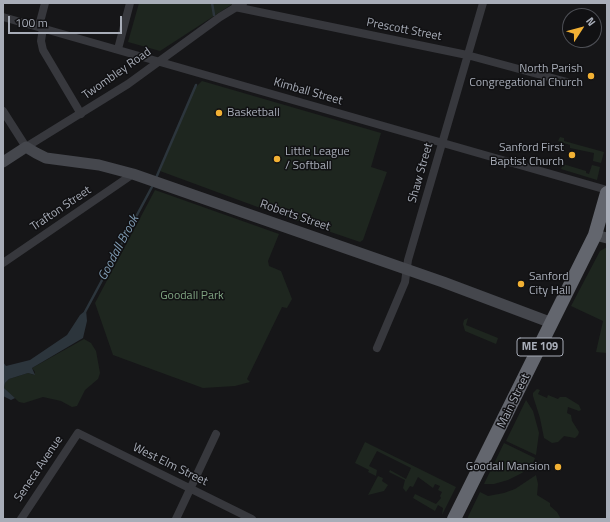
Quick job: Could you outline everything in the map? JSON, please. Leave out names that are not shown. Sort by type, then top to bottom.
[{"type":"highway","name":"Main Street","points":[[454,519],[552,323],[601,236],[607,192]]},
{"type":"street","points":[[45,3],[41,27],[41,41],[43,50],[81,114]]},
{"type":"street","points":[[118,49],[130,3]]},
{"type":"street","name":"Shaw Street","points":[[377,348],[405,282],[406,269],[467,54],[484,3]]},
{"type":"street","name":"Prescott Street","points":[[239,5],[467,54],[567,82]]},
{"type":"street","name":"Twombley Road","points":[[3,162],[128,84],[239,5]]},
{"type":"street","name":"Kimball Street","points":[[3,16],[118,49],[157,62],[442,142],[607,192]]},
{"type":"street","points":[[3,111],[26,147]]},
{"type":"street","name":"Roberts Street","points":[[26,147],[36,154],[46,158],[99,165],[149,178],[406,269],[552,323]]},
{"type":"street","name":"Trafton Street","points":[[3,263],[133,174]]},
{"type":"street","name":"West Elm Street","points":[[78,433],[252,519]]},
{"type":"street","name":"Seneca Avenue","points":[[21,519],[78,433]]},
{"type":"street","points":[[176,519],[216,434]]},
{"type":"green space","points":[[139,3],[234,3],[160,51],[128,42]]},
{"type":"green space","points":[[202,81],[381,133],[371,167],[387,172],[363,240],[360,242],[263,209],[160,171],[194,89]]},
{"type":"green space","points":[[560,137],[564,138],[564,141],[604,152],[601,163],[593,161],[594,153],[570,148],[570,145],[558,141]]},
{"type":"green space","points":[[563,164],[586,171],[586,173],[589,174],[592,165],[600,167],[597,180],[561,169]]},
{"type":"green space","name":"Goodall Park","points":[[155,190],[279,234],[268,261],[269,266],[281,271],[292,299],[287,308],[282,307],[247,379],[250,382],[235,386],[203,388],[113,355],[95,303]]},
{"type":"green space","points":[[607,247],[607,353],[596,352],[603,321],[571,306],[600,251]]},
{"type":"green space","points":[[468,318],[466,325],[498,338],[496,344],[465,331],[463,324],[464,320]]},
{"type":"green space","points":[[84,339],[91,343],[96,351],[100,373],[98,379],[85,390],[77,406],[72,407],[61,401],[43,397],[24,403],[19,402],[4,388],[5,383],[9,379],[28,373],[34,375],[35,372],[32,368]]},
{"type":"green space","points":[[537,389],[540,390],[538,394],[547,398],[548,395],[558,399],[560,397],[566,397],[579,405],[581,410],[579,411],[568,407],[567,413],[571,415],[572,421],[579,432],[575,438],[564,436],[558,442],[552,443],[544,438],[533,396],[533,393]]},
{"type":"green space","points":[[526,400],[533,411],[539,433],[536,455],[506,441]]},
{"type":"green space","points":[[365,442],[456,487],[442,515],[443,508],[438,505],[435,511],[413,498],[415,494],[436,504],[441,498],[440,496],[442,492],[438,490],[440,486],[435,484],[433,488],[418,477],[413,487],[410,486],[406,492],[403,488],[405,480],[389,472],[390,470],[406,479],[411,468],[377,451],[369,466],[377,470],[376,476],[368,472],[369,470],[355,463]]},
{"type":"green space","points":[[504,443],[535,458],[533,463],[522,473],[508,480],[494,484],[484,484]]},
{"type":"green space","points":[[536,475],[538,484],[537,495],[550,503],[550,506],[557,512],[561,519],[467,519],[480,492],[488,496],[504,493],[515,489]]},
{"type":"green space","points":[[378,476],[383,478],[382,481],[388,485],[384,491],[368,495]]},
{"type":"shaded area","points":[[86,310],[87,321],[83,338],[32,368],[35,375],[28,373],[9,379],[5,383],[4,388],[15,398],[11,400],[3,396],[3,362],[6,366],[30,360],[67,335],[80,315]]},
{"type":"waterway","name":"Goodall Brook","points":[[212,3],[214,15]]},
{"type":"waterway","name":"Goodall Brook","points":[[156,178],[196,85]]},
{"type":"waterway","name":"Goodall Brook","points":[[85,312],[153,185]]},
{"type":"place","name":"North Parish Congregational Church","points":[[591,76]]},
{"type":"place","name":"Basketball","points":[[219,113]]},
{"type":"place","name":"Sanford First Baptist Church","points":[[572,155]]},
{"type":"place","name":"Little League / Softball","points":[[277,159]]},
{"type":"place","name":"Sanford City Hall","points":[[521,284]]},
{"type":"place","name":"Goodall Mansion","points":[[558,467]]}]
